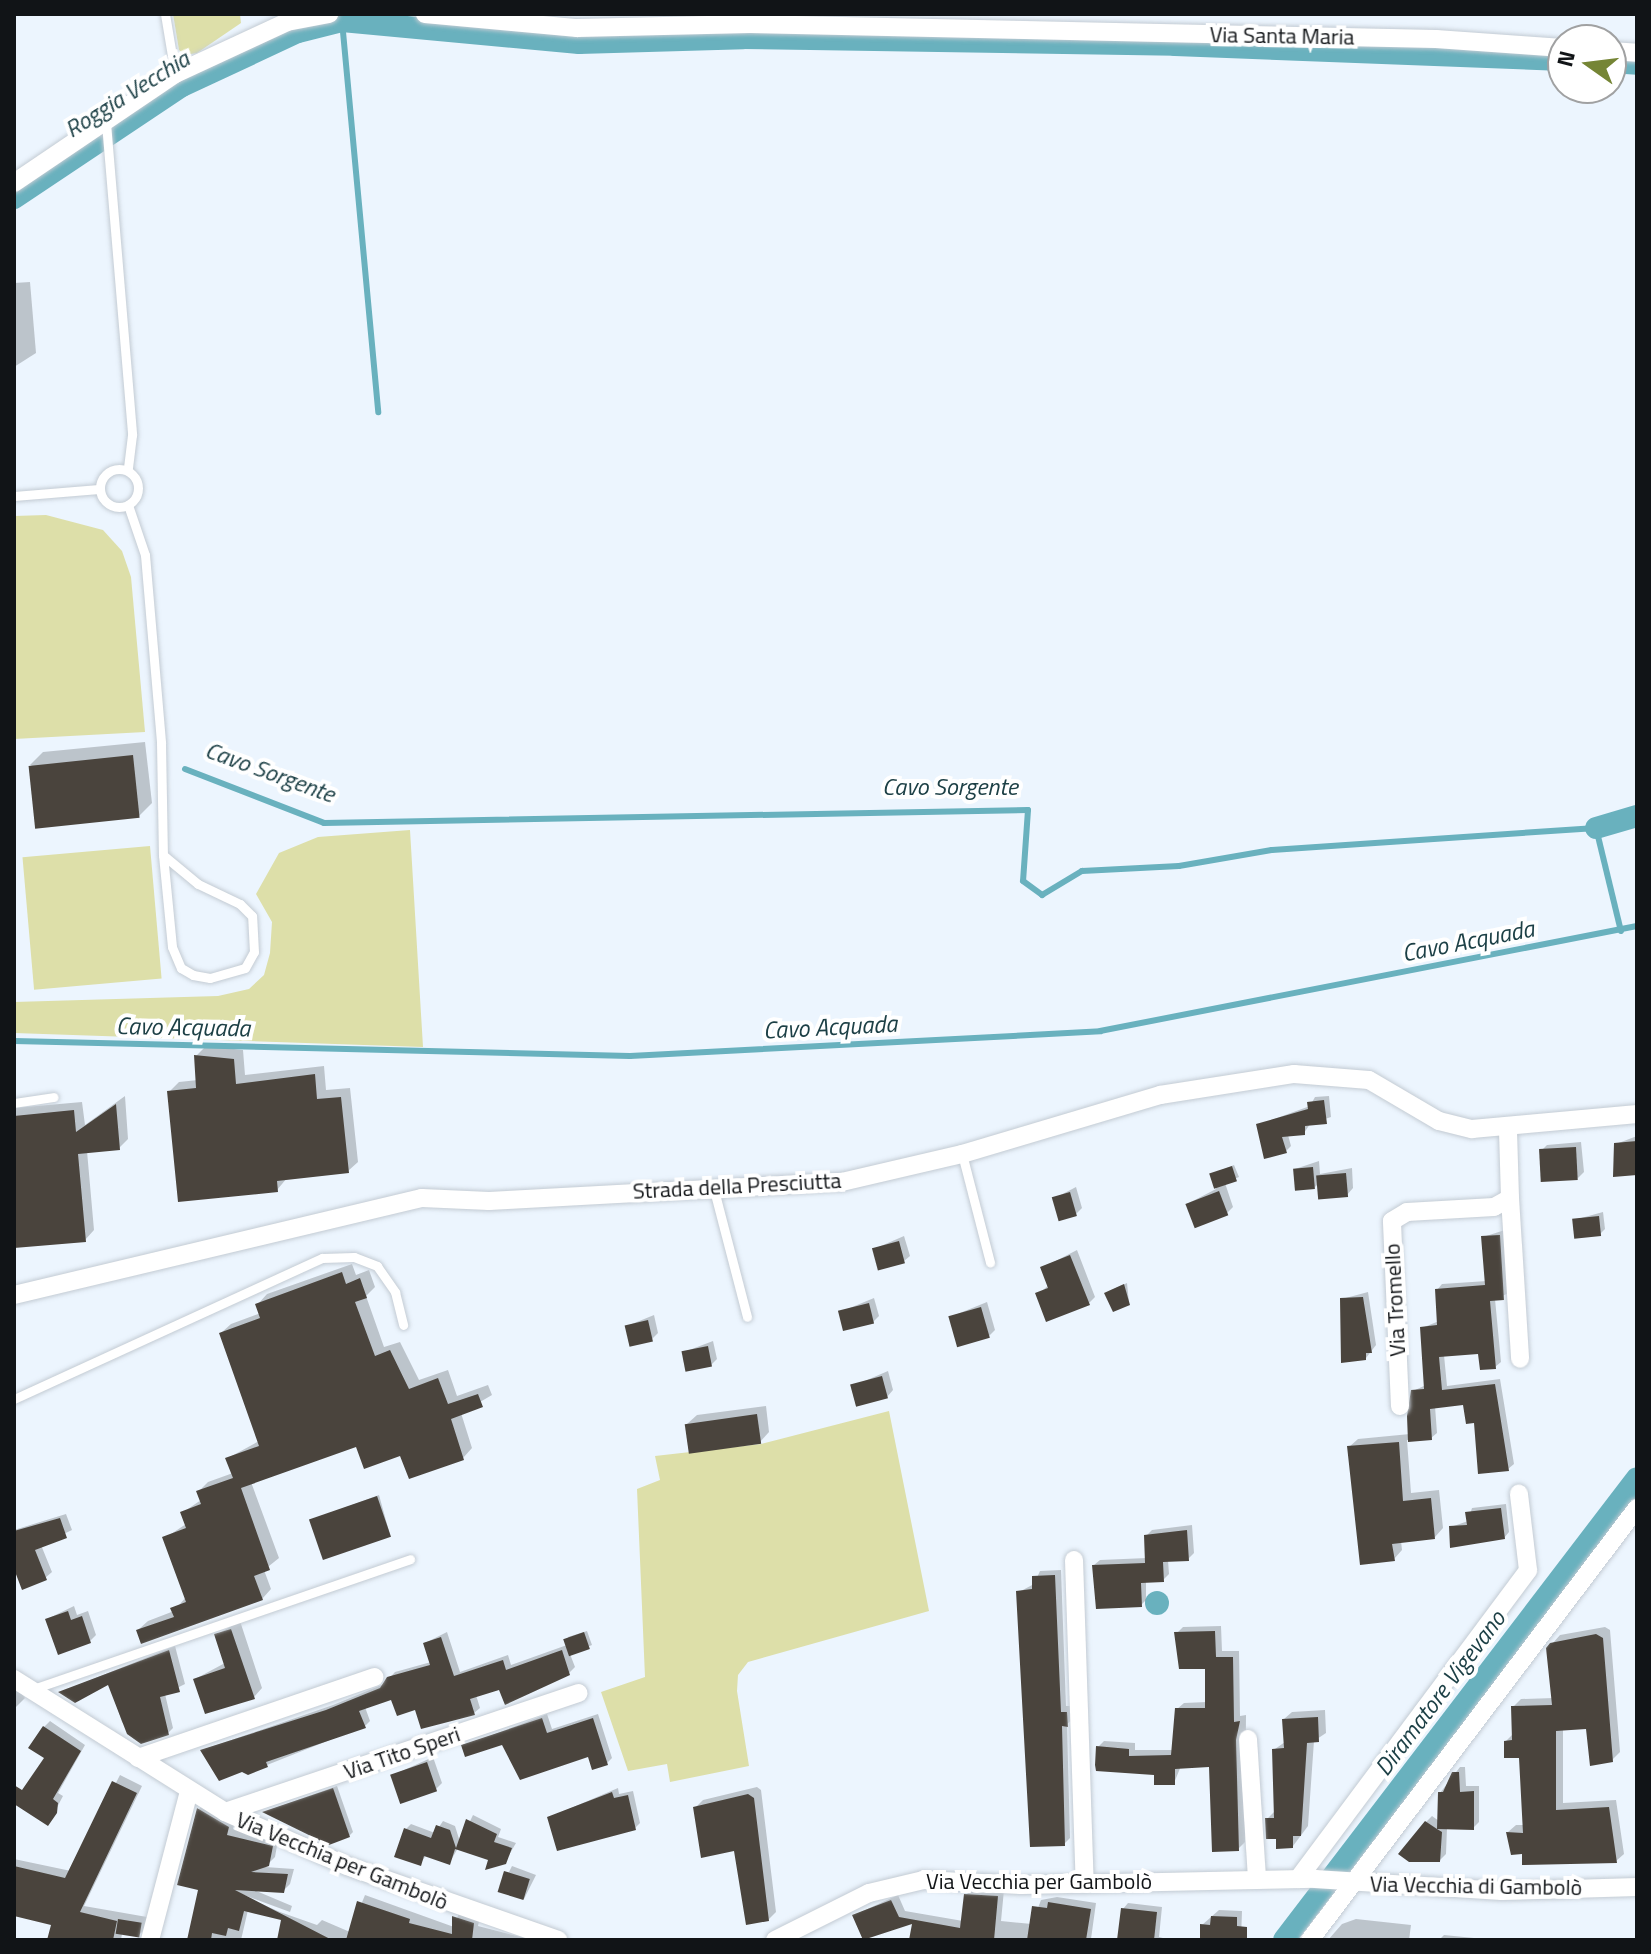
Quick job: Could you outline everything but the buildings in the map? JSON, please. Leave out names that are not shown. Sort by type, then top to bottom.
[{"type":"street","points":[[14,183],[106,124],[175,74],[287,22],[329,14]]},
{"type":"street","name":"Via Santa Maria","points":[[425,14],[577,28],[762,22],[1436,39],[1547,47]]},
{"type":"street","name":"Strada della Presciutta","points":[[14,1295],[422,1198],[489,1201],[842,1182],[962,1154],[1160,1095],[1313,1073],[1369,1080],[1439,1121],[1508,1129],[1637,1114]]},
{"type":"street","points":[[1508,1129],[1520,1359]]},
{"type":"street","name":"Via Tromello","points":[[1400,1406],[1392,1221],[1407,1212],[1494,1207],[1510,1198]]},
{"type":"street","points":[[1306,1879],[1528,1570],[1519,1494]]},
{"type":"street","points":[[1310,1940],[1348,1883],[1637,1508]]},
{"type":"street","points":[[1074,1560],[1085,1884]]},
{"type":"street","points":[[138,1758],[375,1677]]},
{"type":"street","name":"Via Vecchia per Gambolò","points":[[14,1679],[225,1812],[347,1866],[551,1939]]},
{"type":"street","name":"Via Tito Speri","points":[[225,1812],[578,1693]]},
{"type":"street","points":[[1248,1739],[1257,1880]]},
{"type":"street","points":[[150,1940],[189,1791]]},
{"type":"street","name":"Via Vecchia per Gambolò","points":[[775,1940],[869,1893],[923,1880],[1085,1884],[1306,1879]]},
{"type":"street","name":"Via Vecchia di Gambolò","points":[[1306,1879],[1502,1891],[1637,1887]]},
{"type":"lane","points":[[165,14],[175,74]]},
{"type":"lane","points":[[106,124],[132,435],[128,470],[139,487],[128,505]]},
{"type":"lane","points":[[128,470],[105,474],[99,489],[106,503],[128,505]]},
{"type":"lane","points":[[14,496],[99,489]]},
{"type":"lane","points":[[128,505],[145,555],[161,743],[163,855],[172,947],[181,968],[210,978],[245,968],[254,952],[252,916],[240,904],[198,884],[163,855]]},
{"type":"lane","points":[[14,1103],[54,1097]]},
{"type":"lane","points":[[962,1154],[990,1262]]},
{"type":"lane","points":[[714,1190],[747,1317]]},
{"type":"lane","points":[[14,1399],[322,1258],[354,1257],[377,1266],[395,1292],[403,1325]]},
{"type":"lane","points":[[30,1690],[410,1559]]},
{"type":"green space","points":[[173,14],[240,14],[241,23],[197,53],[185,55],[179,50]]},
{"type":"green space","points":[[46,515],[103,530],[122,551],[131,577],[145,732],[14,739],[14,516]]},
{"type":"green space","points":[[410,830],[423,1047],[14,1033],[14,1002],[218,996],[249,989],[264,975],[270,953],[272,922],[256,894],[279,853],[318,837]]},
{"type":"green space","points":[[150,846],[162,978],[34,990],[22,857]]},
{"type":"green space","points":[[889,1411],[929,1611],[748,1662],[738,1675],[737,1691],[749,1766],[670,1782],[667,1764],[628,1771],[601,1692],[645,1677],[637,1489],[660,1480],[655,1456],[761,1444]]},
{"type":"water","points":[[1157,1591],[1165,1595],[1169,1603],[1165,1611],[1157,1615],[1149,1611],[1145,1603],[1149,1595]]},
{"type":"waterway","points":[[342,21],[378,412]]},
{"type":"waterway","name":"Roggia Vecchia","points":[[14,198],[182,86],[298,32],[342,21],[579,43],[743,38],[1175,45],[1547,59]]},
{"type":"waterway","name":"Roggia Vecchia","points":[[1627,63],[1637,64]]},
{"type":"waterway","name":"Cavo Sorgente","points":[[185,769],[324,823],[1028,810],[1023,881],[1042,895],[1082,871],[1179,866],[1272,850],[1596,828],[1621,931]]},
{"type":"waterway","name":"Cavo Sorgente","points":[[1596,828],[1637,816]]},
{"type":"waterway","name":"Cavo Acquada","points":[[14,1041],[630,1056],[1100,1031],[1637,926]]},
{"type":"waterway","name":"Diramatore Vigevano","points":[[1284,1940],[1637,1478]]}]
